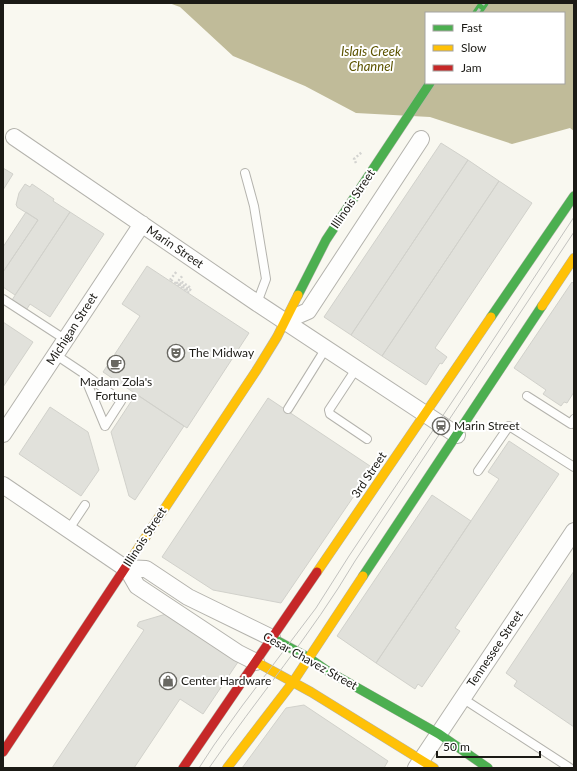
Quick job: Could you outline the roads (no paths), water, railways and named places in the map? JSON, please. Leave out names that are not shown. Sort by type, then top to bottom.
[{"type":"main road","points":[[478,12],[484,3]]},
{"type":"main road","name":"Illinois Street","points":[[3,752],[256,371],[277,337],[326,240],[429,84]]},
{"type":"main road","name":"3rd Street","points":[[183,768],[574,196]]},
{"type":"main road","points":[[227,768],[293,682],[574,258]]},
{"type":"main road","name":"Cesar Chavez Street","points":[[272,638],[439,734],[488,768]]},
{"type":"main road","points":[[256,662],[311,692],[424,765]]},
{"type":"street","name":"Marin Street","points":[[14,137],[257,303],[457,435]]},
{"type":"street","name":"Illinois Street","points":[[285,321],[308,311],[421,139]]},
{"type":"street","name":"Michigan Street","points":[[3,434],[142,224]]},
{"type":"street","points":[[3,485],[125,568],[130,572],[137,586],[238,653],[256,662]]},
{"type":"street","name":"Tennessee Street","points":[[424,765],[439,734],[462,698],[574,531]]},
{"type":"street","name":"Cesar Chavez Street","points":[[125,568],[146,569],[188,597],[272,638]]},
{"type":"lane","points":[[245,173],[254,206],[266,279],[257,303]]},
{"type":"lane","points":[[3,299],[66,340]]},
{"type":"lane","points":[[288,409],[326,348]]},
{"type":"lane","points":[[56,355],[83,373],[121,402],[105,426],[83,373]]},
{"type":"lane","points":[[356,369],[329,410],[330,414],[367,439]]},
{"type":"lane","points":[[527,396],[571,424],[574,419]]},
{"type":"lane","points":[[478,471],[509,426],[574,467]]},
{"type":"lane","points":[[69,529],[85,505]]},
{"type":"lane","points":[[462,698],[570,768]]},
{"type":"water","name":"Islais Creek Channel","points":[[169,3],[574,3],[574,131],[570,128],[512,144],[430,117],[356,113],[305,86],[233,56],[180,7]]},
{"type":"tram line","points":[[199,768],[242,706],[316,608],[574,217]]},
{"type":"tram line","points":[[209,768],[321,614],[574,232]]},
{"type":"railway","points":[[478,12],[484,3]]},
{"type":"place","name":"The Midway","points":[[176,353]]},
{"type":"place","name":"Madam Zola's Fortune","points":[[116,364]]},
{"type":"place","name":"Marin Street","points":[[441,426]]},
{"type":"place","name":"Center Hardware","points":[[168,681]]}]
